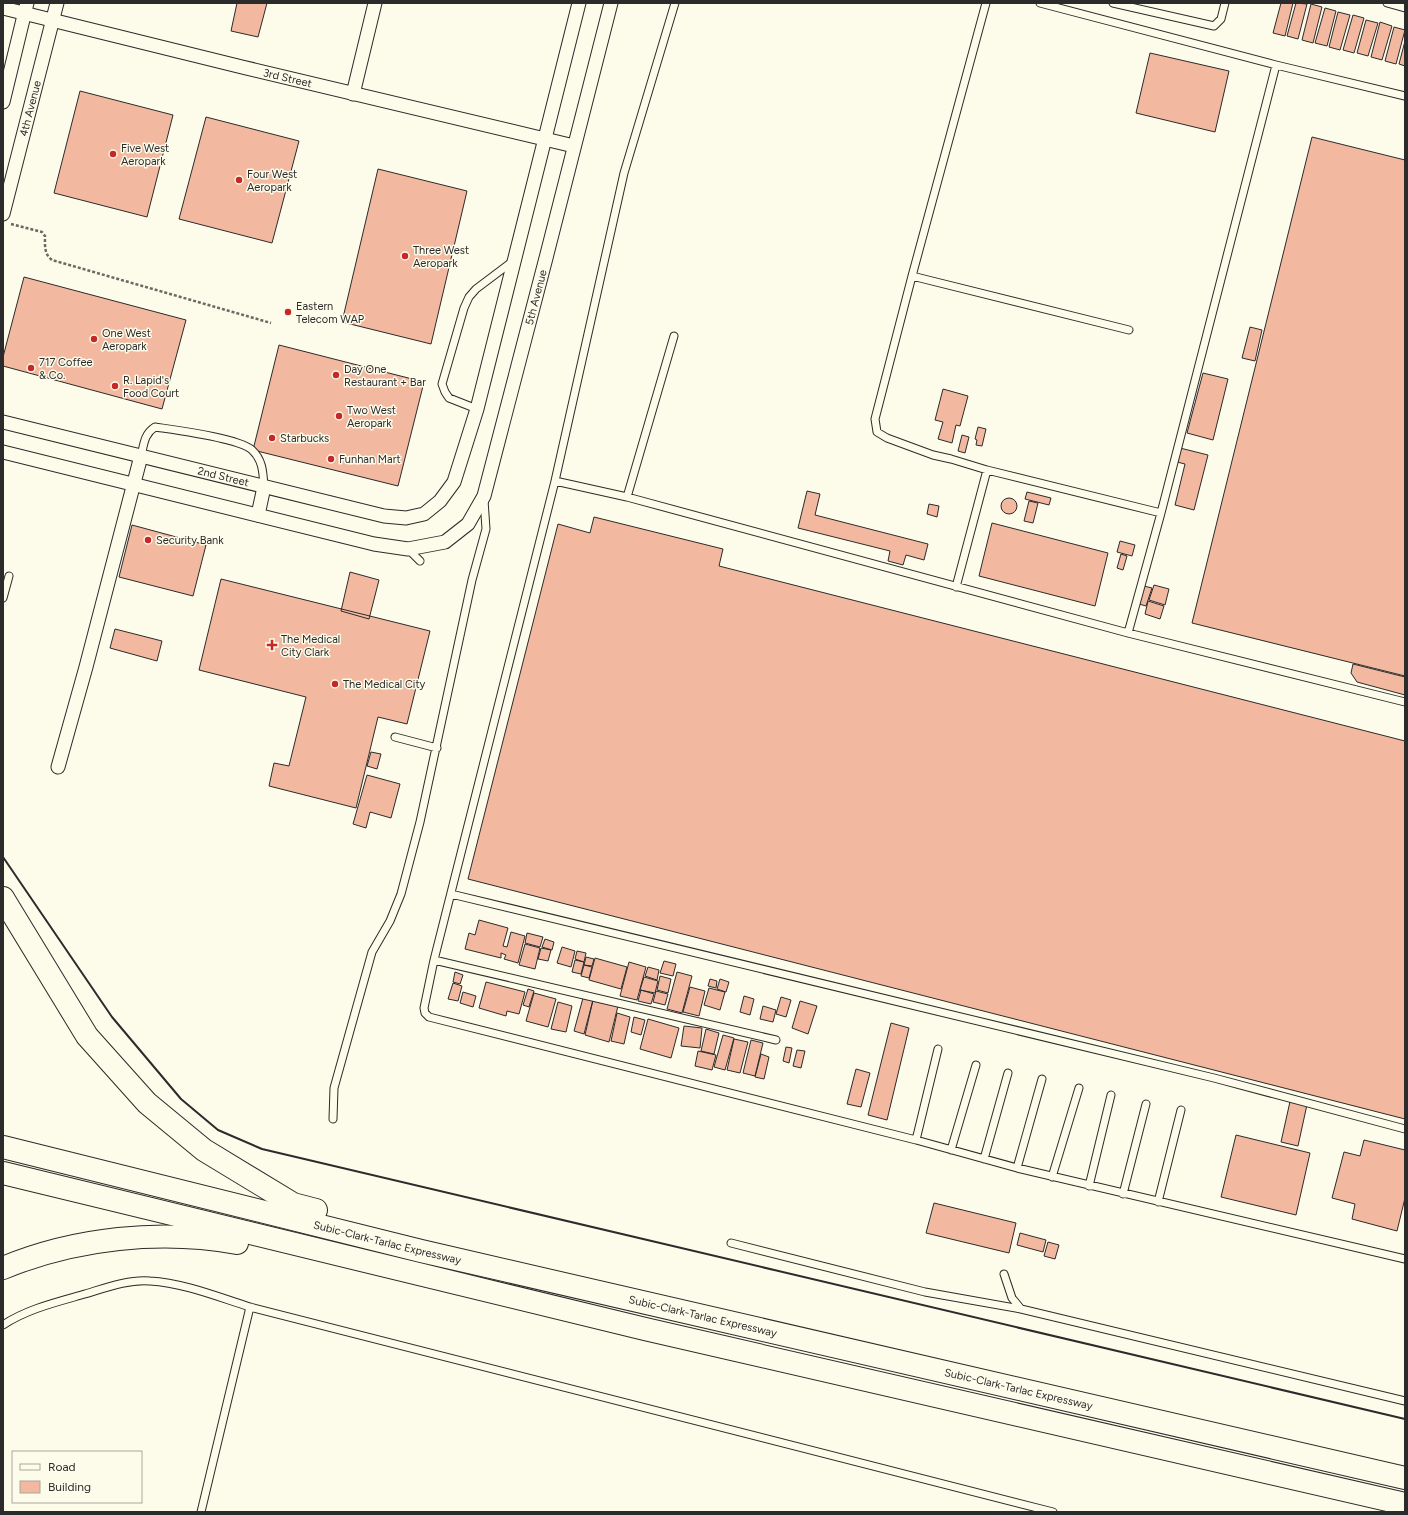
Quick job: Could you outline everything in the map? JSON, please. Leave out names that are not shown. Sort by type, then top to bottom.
[{"type":"highway","points":[[3,898],[87,1036],[147,1103],[204,1150],[293,1204],[365,1222],[421,1251]]},
{"type":"highway","name":"Subic-Clark-Tarlac Expressway","points":[[3,1147],[421,1251],[1405,1478]]},
{"type":"highway","points":[[3,1173],[661,1333],[1405,1504]]},
{"type":"highway","points":[[3,1268],[31,1258],[98,1242],[121,1239],[178,1237],[235,1242],[318,1261],[419,1275]]},
{"type":"street","name":"4th Avenue","points":[[6,219],[57,3]]},
{"type":"street","points":[[354,94],[375,3]]},
{"type":"street","points":[[476,409],[579,3]]},
{"type":"street","name":"5th Avenue","points":[[408,549],[445,542],[468,524],[484,496],[611,3]]},
{"type":"street","name":"3rd Street","points":[[3,8],[26,8],[52,20],[574,146]]},
{"type":"street","points":[[3,102],[26,8]]},
{"type":"street","name":"2nd Street","points":[[3,422],[384,516],[406,518],[424,514],[440,501],[454,482],[476,409]]},
{"type":"street","points":[[3,452],[374,544],[408,549]]},
{"type":"street","points":[[58,767],[86,667],[101,604],[141,456]]},
{"type":"street","points":[[258,515],[264,487]]},
{"type":"lane","points":[[675,3],[624,173],[555,481],[434,960],[424,1008],[425,1013],[429,1018],[916,1140],[1016,1168],[1405,1259]]},
{"type":"lane","points":[[986,3],[875,419],[877,432],[887,438],[933,455],[987,470],[1161,513]]},
{"type":"lane","points":[[1040,3],[1276,65],[1405,96]]},
{"type":"lane","points":[[1113,3],[1214,26],[1221,19],[1225,3]]},
{"type":"lane","points":[[1387,3],[1405,8]]},
{"type":"lane","points":[[1128,633],[1161,513],[1276,65]]},
{"type":"lane","points":[[476,409],[449,398],[444,392],[442,384],[464,308],[469,297],[476,289],[514,260]]},
{"type":"lane","points":[[912,276],[1129,330]]},
{"type":"lane","points":[[627,497],[674,336]]},
{"type":"lane","points":[[141,456],[145,438],[149,431],[155,427],[244,444],[253,451],[263,466],[264,487]]},
{"type":"lane","points":[[956,586],[987,470]]},
{"type":"lane","points":[[555,481],[627,497],[1128,633],[1405,702]]},
{"type":"lane","points":[[333,1119],[334,1088],[372,952],[390,921],[401,894],[420,822],[472,580],[486,529],[484,496]]},
{"type":"lane","points":[[408,549],[420,561]]},
{"type":"lane","points":[[3,598],[9,576]]},
{"type":"lane","points":[[395,737],[437,748]]},
{"type":"lane","points":[[451,894],[1214,1078],[1405,1129]]},
{"type":"lane","points":[[434,960],[776,1040]]},
{"type":"lane","points":[[916,1140],[938,1049]]},
{"type":"lane","points":[[951,1150],[976,1065]]},
{"type":"lane","points":[[984,1159],[1008,1073]]},
{"type":"lane","points":[[1016,1168],[1042,1079]]},
{"type":"lane","points":[[1052,1177],[1079,1088]]},
{"type":"lane","points":[[1088,1186],[1111,1095]]},
{"type":"lane","points":[[1123,1194],[1146,1104]]},
{"type":"lane","points":[[1158,1202],[1181,1110]]},
{"type":"lane","points":[[731,1243],[925,1292],[1021,1309],[1405,1401]]},
{"type":"lane","points":[[1004,1274],[1012,1298],[1021,1309]]},
{"type":"lane","points":[[3,1325],[17,1317],[52,1303],[116,1284],[149,1281],[176,1285],[250,1307],[1053,1512]]},
{"type":"lane","points":[[201,1512],[250,1307]]},
{"type":"path","points":[[6,219],[42,232],[45,236],[45,249],[47,257],[52,260],[271,323]]},
{"type":"building","points":[[237,3],[267,3],[258,37],[231,31]]},
{"type":"building","points":[[1281,3],[1293,3],[1285,36],[1273,33]]},
{"type":"building","points":[[1296,3],[1307,4],[1298,39],[1287,36]]},
{"type":"building","points":[[1311,4],[1322,7],[1313,43],[1302,40]]},
{"type":"building","points":[[1325,8],[1336,11],[1327,46],[1315,43]]},
{"type":"building","points":[[1338,12],[1350,15],[1340,50],[1329,47]]},
{"type":"building","points":[[1353,15],[1364,18],[1354,53],[1343,50]]},
{"type":"building","points":[[1366,20],[1378,23],[1368,56],[1357,53]]},
{"type":"building","points":[[1380,22],[1392,26],[1382,60],[1371,57]]},
{"type":"building","points":[[1394,27],[1405,30],[1396,64],[1385,61]]},
{"type":"building","points":[[1405,41],[1405,66],[1399,64]]},
{"type":"building","points":[[1150,53],[1229,71],[1215,132],[1136,113]]},
{"type":"building","name":"Five West Aeropark","points":[[80,91],[173,115],[147,217],[54,193]]},
{"type":"building","name":"Four West Aeropark","points":[[206,117],[299,141],[272,243],[179,219]]},
{"type":"building","points":[[1312,137],[1405,160],[1405,676],[1192,623]]},
{"type":"building","name":"Three West Aeropark","points":[[378,169],[467,191],[431,344],[342,322]]},
{"type":"building","name":"One West Aeropark","points":[[24,277],[186,320],[162,409],[3,366],[3,357]]},
{"type":"building","points":[[1250,327],[1262,330],[1255,361],[1242,358]]},
{"type":"building","name":"Two West Aeropark","points":[[279,345],[424,382],[398,486],[253,450]]},
{"type":"building","points":[[1203,373],[1228,379],[1213,440],[1187,433]]},
{"type":"building","points":[[943,389],[968,396],[960,426],[956,425],[952,443],[938,439],[943,422],[935,420]]},
{"type":"building","points":[[978,427],[986,429],[982,446],[976,445],[977,440],[975,439]]},
{"type":"building","points":[[962,435],[969,437],[965,453],[958,451]]},
{"type":"building","points":[[1180,448],[1208,455],[1194,510],[1175,505],[1185,464],[1177,462]]},
{"type":"building","points":[[807,491],[820,494],[815,515],[928,544],[924,560],[906,555],[903,565],[888,561],[890,551],[798,528]]},
{"type":"building","points":[[1027,492],[1051,498],[1049,505],[1025,499]]},
{"type":"building","points":[[1009,498],[1016,503],[1017,506],[1012,513],[1009,514],[1002,509],[1001,506],[1006,499]]},
{"type":"building","points":[[1029,501],[1038,503],[1033,523],[1024,521]]},
{"type":"building","points":[[929,504],[939,506],[937,517],[927,514]]},
{"type":"building","points":[[594,517],[723,549],[719,566],[1405,741],[1405,1119],[468,879],[558,524],[590,533]]},
{"type":"building","points":[[992,523],[1108,553],[1095,606],[979,576]]},
{"type":"building","points":[[132,525],[206,545],[193,596],[119,577]]},
{"type":"building","points":[[1120,541],[1135,545],[1132,556],[1117,552]]},
{"type":"building","points":[[1121,554],[1127,556],[1123,570],[1117,568]]},
{"type":"building","points":[[350,572],[379,580],[369,619],[341,611]]},
{"type":"building","name":"The Medical City","points":[[221,579],[430,631],[407,724],[378,717],[356,808],[269,786],[274,763],[289,766],[306,697],[199,670]]},
{"type":"building","points":[[1154,585],[1169,589],[1165,605],[1149,600]]},
{"type":"building","points":[[1144,586],[1152,588],[1146,606],[1139,604]]},
{"type":"building","points":[[1148,601],[1164,606],[1160,619],[1145,614]]},
{"type":"building","points":[[115,629],[162,641],[157,661],[110,648]]},
{"type":"building","points":[[1353,664],[1405,677],[1405,695],[1357,682],[1351,673]]},
{"type":"building","points":[[371,752],[381,754],[377,769],[367,766]]},
{"type":"building","points":[[367,775],[400,784],[391,818],[370,812],[366,828],[353,824]]},
{"type":"building","points":[[479,920],[508,928],[503,946],[507,947],[511,932],[525,936],[518,963],[504,959],[506,955],[501,953],[501,958],[465,949],[469,933],[475,935]]},
{"type":"building","points":[[527,933],[543,937],[540,947],[525,943]]},
{"type":"building","points":[[545,939],[554,942],[552,950],[542,947]]},
{"type":"building","points":[[525,944],[540,948],[535,969],[519,965]]},
{"type":"building","points":[[562,947],[575,951],[571,967],[557,963]]},
{"type":"building","points":[[541,948],[551,950],[548,961],[538,959]]},
{"type":"building","points":[[577,951],[586,953],[584,962],[575,959]]},
{"type":"building","points":[[586,957],[594,959],[592,966],[584,965]]},
{"type":"building","points":[[595,958],[627,967],[621,989],[589,980]]},
{"type":"building","points":[[575,960],[584,962],[581,974],[572,972]]},
{"type":"building","points":[[664,961],[676,964],[673,976],[660,973]]},
{"type":"building","points":[[629,962],[646,967],[637,1000],[620,996]]},
{"type":"building","points":[[584,965],[592,967],[589,978],[581,976]]},
{"type":"building","points":[[648,967],[659,970],[657,980],[645,976]]},
{"type":"building","points":[[455,972],[463,975],[460,984],[453,982]]},
{"type":"building","points":[[677,972],[692,976],[682,1013],[667,1009]]},
{"type":"building","points":[[660,976],[671,979],[668,993],[657,990]]},
{"type":"building","points":[[644,977],[658,981],[655,993],[640,990]]},
{"type":"building","points":[[710,979],[717,981],[716,988],[708,986]]},
{"type":"building","points":[[720,979],[729,982],[726,992],[717,989]]},
{"type":"building","points":[[486,982],[525,992],[519,1014],[507,1011],[506,1016],[479,1008]]},
{"type":"building","points":[[453,983],[462,986],[458,1001],[448,999]]},
{"type":"building","points":[[690,987],[705,991],[699,1016],[683,1012]]},
{"type":"building","points":[[709,988],[725,992],[720,1010],[704,1005]]},
{"type":"building","points":[[528,989],[534,991],[529,1007],[523,1005]]},
{"type":"building","points":[[641,990],[654,994],[651,1004],[638,1001]]},
{"type":"building","points":[[656,991],[668,994],[665,1005],[653,1002]]},
{"type":"building","points":[[463,992],[476,996],[473,1007],[460,1003]]},
{"type":"building","points":[[534,993],[556,999],[548,1027],[526,1021]]},
{"type":"building","points":[[744,996],[754,999],[750,1015],[740,1012]]},
{"type":"building","points":[[781,997],[791,1000],[786,1017],[776,1014]]},
{"type":"building","points":[[583,998],[593,1000],[584,1034],[574,1031]]},
{"type":"building","points":[[593,1000],[618,1006],[609,1042],[585,1035]]},
{"type":"building","points":[[800,1001],[817,1006],[808,1034],[792,1028]]},
{"type":"building","points":[[558,1002],[572,1006],[566,1032],[551,1029]]},
{"type":"building","points":[[763,1006],[776,1010],[773,1022],[760,1019]]},
{"type":"building","points":[[617,1013],[630,1017],[624,1044],[611,1041]]},
{"type":"building","points":[[634,1017],[645,1020],[641,1035],[631,1032]]},
{"type":"building","points":[[648,1019],[679,1028],[671,1058],[640,1049]]},
{"type":"building","points":[[891,1023],[909,1028],[887,1120],[868,1115]]},
{"type":"building","points":[[684,1026],[702,1028],[700,1048],[681,1046]]},
{"type":"building","points":[[706,1029],[719,1033],[714,1054],[701,1051]]},
{"type":"building","points":[[723,1035],[734,1038],[725,1070],[714,1067]]},
{"type":"building","points":[[734,1039],[748,1042],[740,1073],[727,1070]]},
{"type":"building","points":[[751,1040],[763,1043],[755,1076],[743,1073]]},
{"type":"building","points":[[786,1047],[792,1048],[789,1063],[783,1061]]},
{"type":"building","points":[[797,1050],[805,1051],[801,1068],[793,1066]]},
{"type":"building","points":[[698,1051],[716,1055],[712,1070],[695,1066]]},
{"type":"building","points":[[761,1054],[769,1057],[764,1079],[755,1077]]},
{"type":"building","points":[[856,1069],[870,1073],[861,1107],[847,1104]]},
{"type":"building","points":[[1291,1097],[1308,1100],[1298,1146],[1281,1142]]},
{"type":"building","points":[[1236,1135],[1310,1153],[1296,1215],[1221,1197]]},
{"type":"building","points":[[1364,1140],[1405,1150],[1405,1198],[1397,1231],[1352,1219],[1355,1204],[1332,1198],[1344,1152],[1360,1156]]},
{"type":"building","points":[[934,1203],[1016,1223],[1009,1253],[926,1233]]},
{"type":"building","points":[[1020,1233],[1046,1240],[1043,1252],[1017,1245]]},
{"type":"building","points":[[1048,1242],[1059,1245],[1055,1259],[1044,1256]]},
{"type":"wall","points":[[3,857],[112,1017],[181,1099],[218,1130],[262,1149],[1405,1419]]},
{"type":"place","name":"Five West Aeropark","points":[[113,154]]},
{"type":"place","name":"Four West Aeropark","points":[[239,180]]},
{"type":"place","name":"Three West Aeropark","points":[[405,256]]},
{"type":"place","name":"Eastern Telecom WAP","points":[[288,312]]},
{"type":"place","name":"One West Aeropark","points":[[94,339]]},
{"type":"place","name":"717 Coffee & Co.","points":[[31,368]]},
{"type":"place","name":"Day One Restaurant + Bar","points":[[336,375]]},
{"type":"place","name":"R. Lapid's Food Court","points":[[115,386]]},
{"type":"place","name":"Two West Aeropark","points":[[339,416]]},
{"type":"place","name":"Starbucks","points":[[272,438]]},
{"type":"place","name":"Funhan Mart","points":[[331,459]]},
{"type":"place","name":"Security Bank","points":[[148,540]]},
{"type":"place","name":"The Medical City Clark","points":[[272,645]]},
{"type":"place","name":"The Medical City","points":[[335,684]]}]
